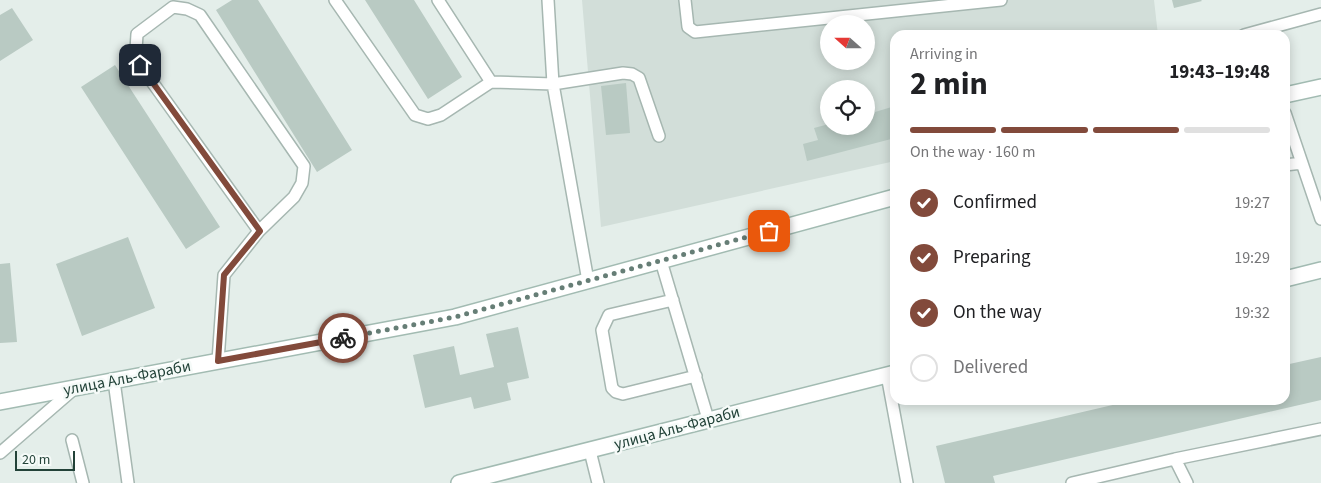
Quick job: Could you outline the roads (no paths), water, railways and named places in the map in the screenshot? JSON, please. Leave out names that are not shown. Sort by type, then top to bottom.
[{"type":"main road","points":[[1290,94],[1321,87]]},
{"type":"main road","name":"улица Аль-Фараби","points":[[0,402],[455,317],[890,198]]},
{"type":"main road","points":[[1290,278],[1321,270]]},
{"type":"main road","name":"улица Аль-Фараби","points":[[460,483],[890,374]]},
{"type":"lane","points":[[335,0],[415,115],[428,120],[441,115],[491,82],[553,84],[623,73],[632,74],[638,78],[659,136]]},
{"type":"lane","points":[[438,0],[491,82]]},
{"type":"lane","points":[[548,0],[553,84],[588,281]]},
{"type":"lane","points":[[685,0],[688,27],[695,32],[1002,0]]},
{"type":"lane","points":[[218,361],[224,275],[260,231],[294,197],[302,183],[304,166],[200,15],[187,9],[173,7],[137,34],[136,50],[140,65],[260,231]]},
{"type":"lane","points":[[1262,30],[1321,14]]},
{"type":"lane","points":[[1290,128],[1321,219]]},
{"type":"lane","points":[[1290,164],[1302,163]]},
{"type":"lane","points":[[661,261],[708,419]]},
{"type":"lane","points":[[673,300],[610,315],[602,330],[612,388],[616,392],[623,394],[696,376]]},
{"type":"lane","points":[[114,381],[128,483]]},
{"type":"lane","points":[[0,453],[75,388]]},
{"type":"lane","points":[[896,405],[907,483]]},
{"type":"lane","points":[[1072,483],[1175,459],[1321,429]]},
{"type":"lane","points":[[72,440],[83,483]]},
{"type":"lane","points":[[590,451],[598,483]]},
{"type":"lane","points":[[1175,459],[1187,483]]}]
